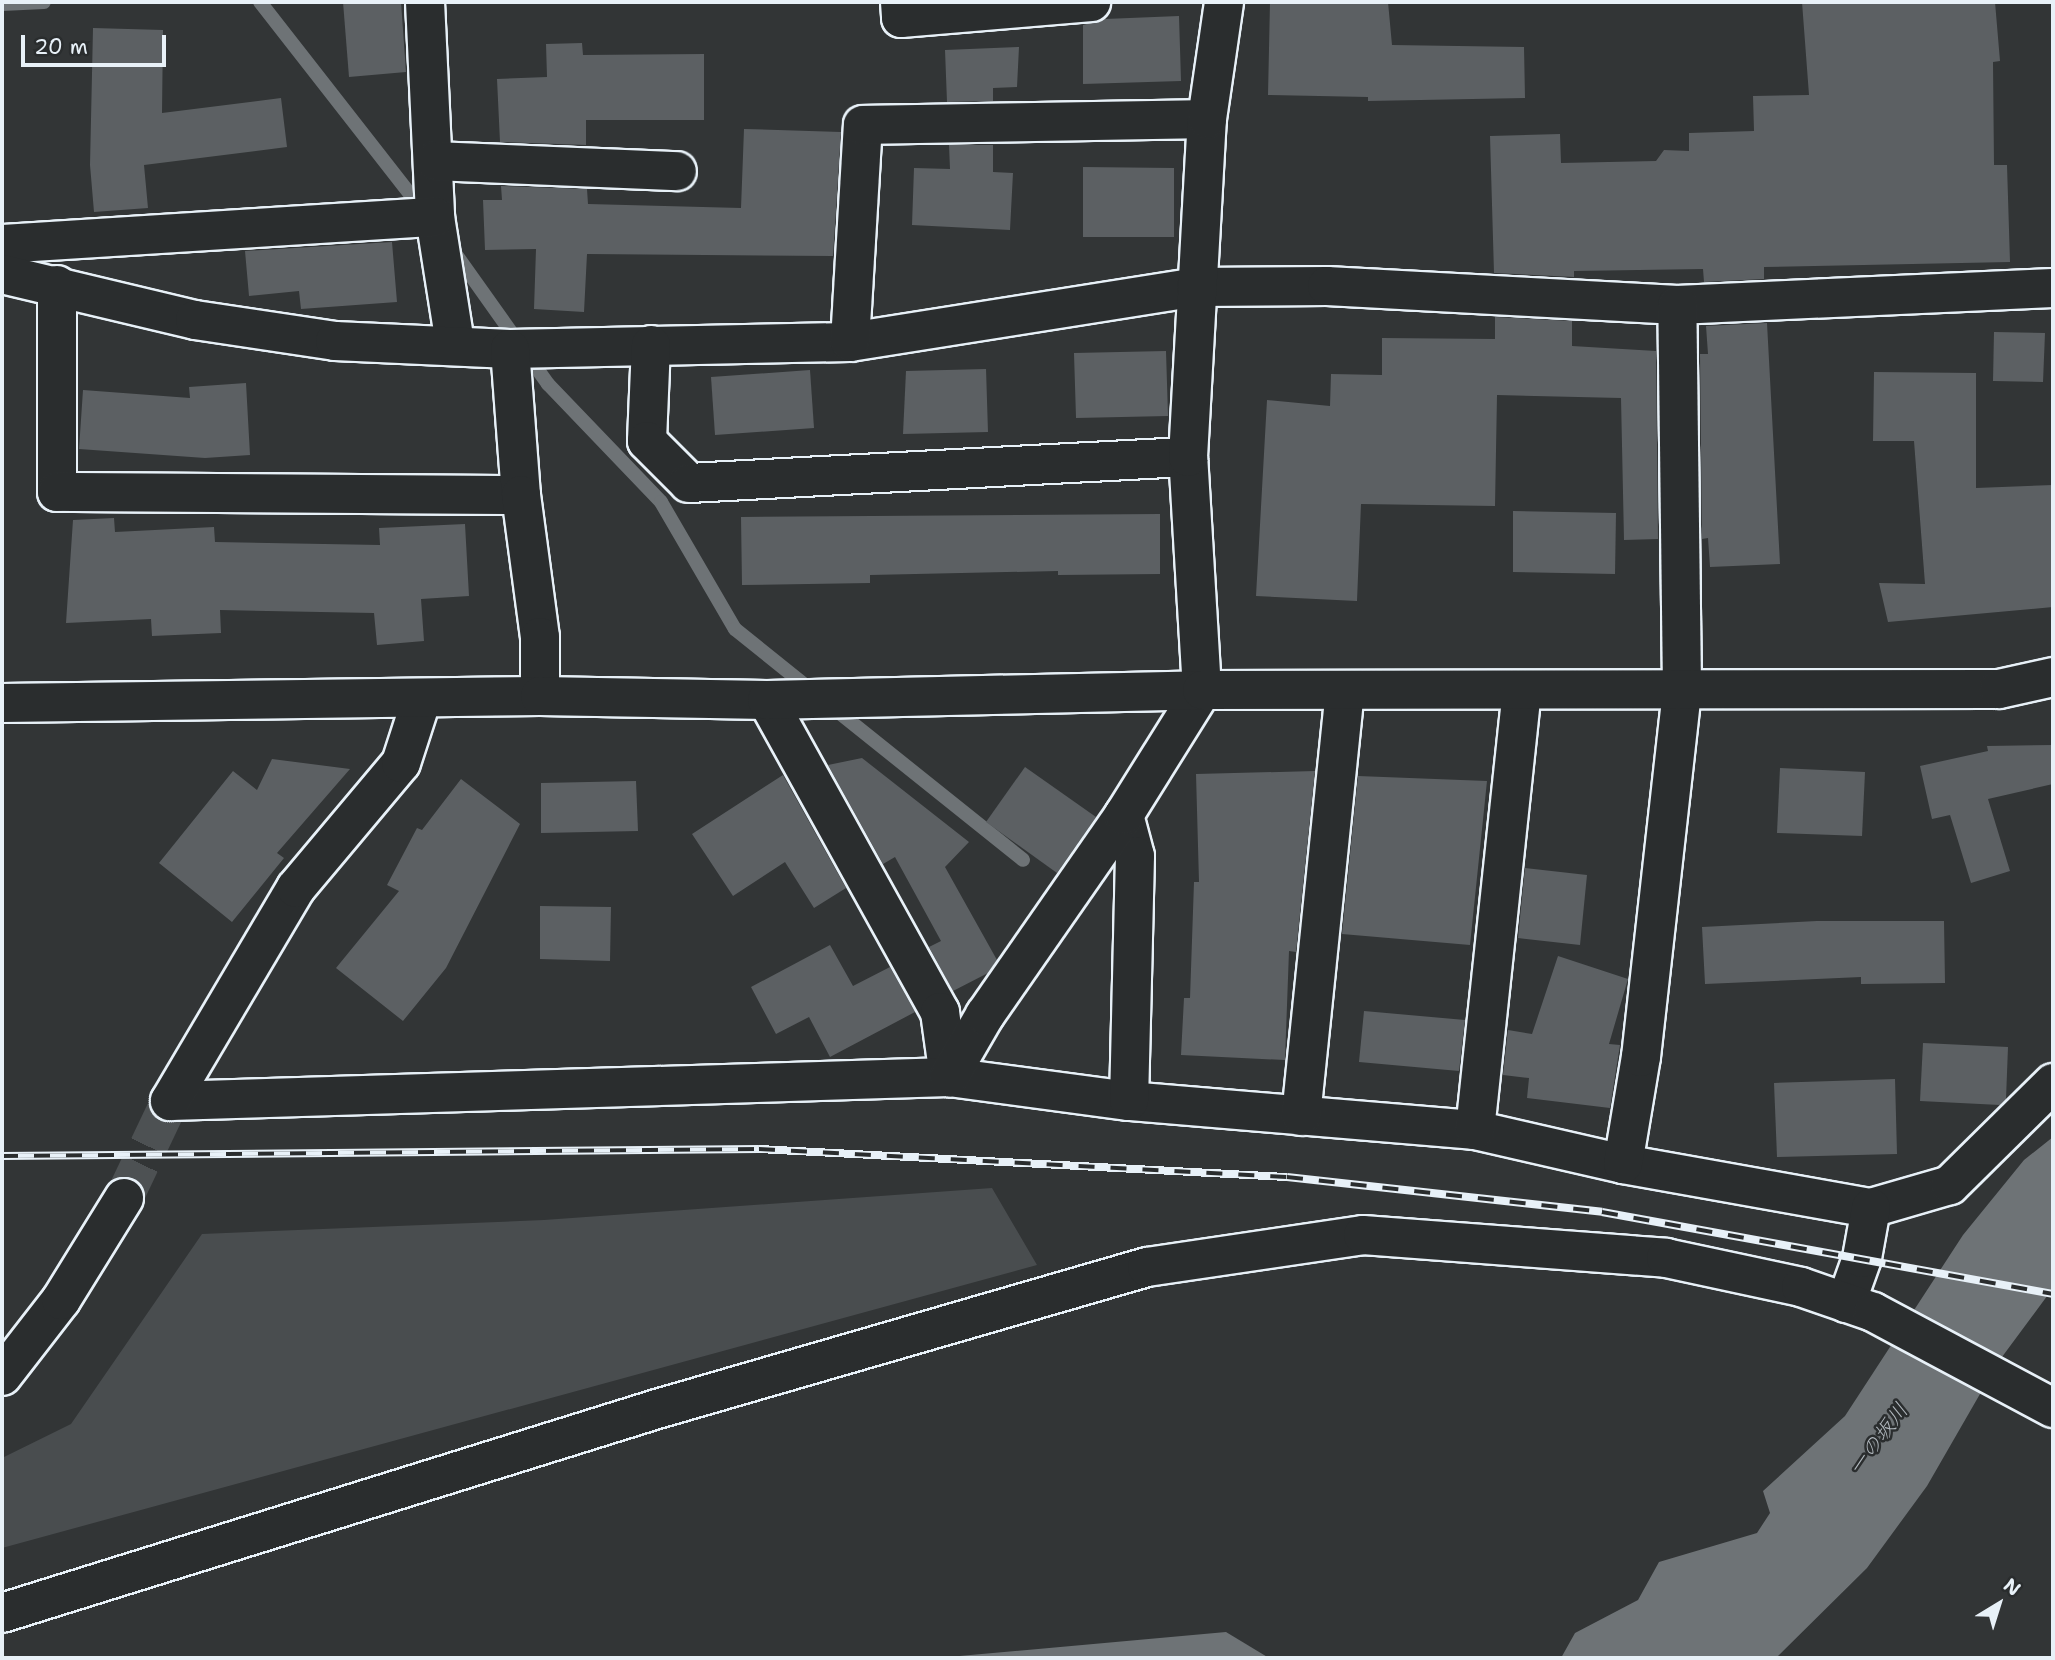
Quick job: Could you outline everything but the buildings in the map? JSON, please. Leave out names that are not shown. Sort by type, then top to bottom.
[{"type":"street","points":[[425,2],[435,161],[435,218],[455,343]]},
{"type":"street","points":[[900,2],[901,18],[1091,2]]},
{"type":"street","points":[[949,1077],[985,1016],[1124,816],[1202,690],[1188,457],[1207,119],[1224,2]]},
{"type":"street","points":[[850,342],[863,125],[1207,119]]},
{"type":"street","points":[[435,161],[677,171]]},
{"type":"street","points":[[2,244],[435,218]]},
{"type":"street","points":[[2,274],[195,320],[310,337],[455,343],[510,349],[850,342],[1196,287],[1327,286],[1677,305],[2053,288]]},
{"type":"street","points":[[57,285],[57,492],[521,495]]},
{"type":"street","points":[[1623,1164],[1643,1044],[1682,689],[1677,305]]},
{"type":"street","points":[[651,345],[647,441],[689,483],[1188,457]]},
{"type":"street","points":[[510,349],[521,495],[540,637],[540,695]]},
{"type":"street","points":[[2,704],[540,695],[767,699],[1202,690],[1522,692],[1999,689],[2053,677]]},
{"type":"street","points":[[1301,1116],[1345,691]]},
{"type":"street","points":[[1475,1129],[1522,692]]},
{"type":"street","points":[[422,698],[401,763],[296,888],[170,1101],[949,1077],[1129,1101],[1475,1129],[1623,1164],[1871,1208],[1950,1185],[2053,1083]]},
{"type":"street","points":[[767,699],[940,1013],[949,1077]]},
{"type":"street","points":[[1124,816],[1135,856],[1129,1101]]},
{"type":"street","points":[[2,1376],[61,1300],[124,1198]]},
{"type":"street","points":[[1859,1307],[1861,1258],[1871,1208]]},
{"type":"street","points":[[2,1613],[657,1409],[1147,1267],[1363,1235],[1666,1258],[1801,1287],[1859,1307],[2053,1408]]},
{"type":"shaded area","points":[[992,1188],[1037,1265],[2,1548],[2,1458],[71,1424],[202,1234],[544,1220]]},
{"type":"water","name":"一の坂川","points":[[2053,1137],[2053,1288],[1999,1361],[1927,1486],[1867,1568],[1776,1658],[1561,1658],[1575,1633],[1638,1600],[1659,1562],[1757,1533],[1770,1513],[1763,1491],[1845,1416],[1963,1235],[2024,1160]]},
{"type":"water","points":[[1226,1632],[1269,1658],[937,1658]]},
{"type":"waterway","points":[[2,4],[44,2]]},
{"type":"waterway","points":[[260,2],[425,213]]},
{"type":"waterway","points":[[452,249],[548,384],[661,502],[735,629],[812,691]]},
{"type":"waterway","points":[[831,706],[1023,860]]},
{"type":"tunnel","points":[[124,1198],[170,1101]]},
{"type":"railway","points":[[2,1156],[759,1149],[1287,1177],[1602,1212],[2053,1294]]}]
